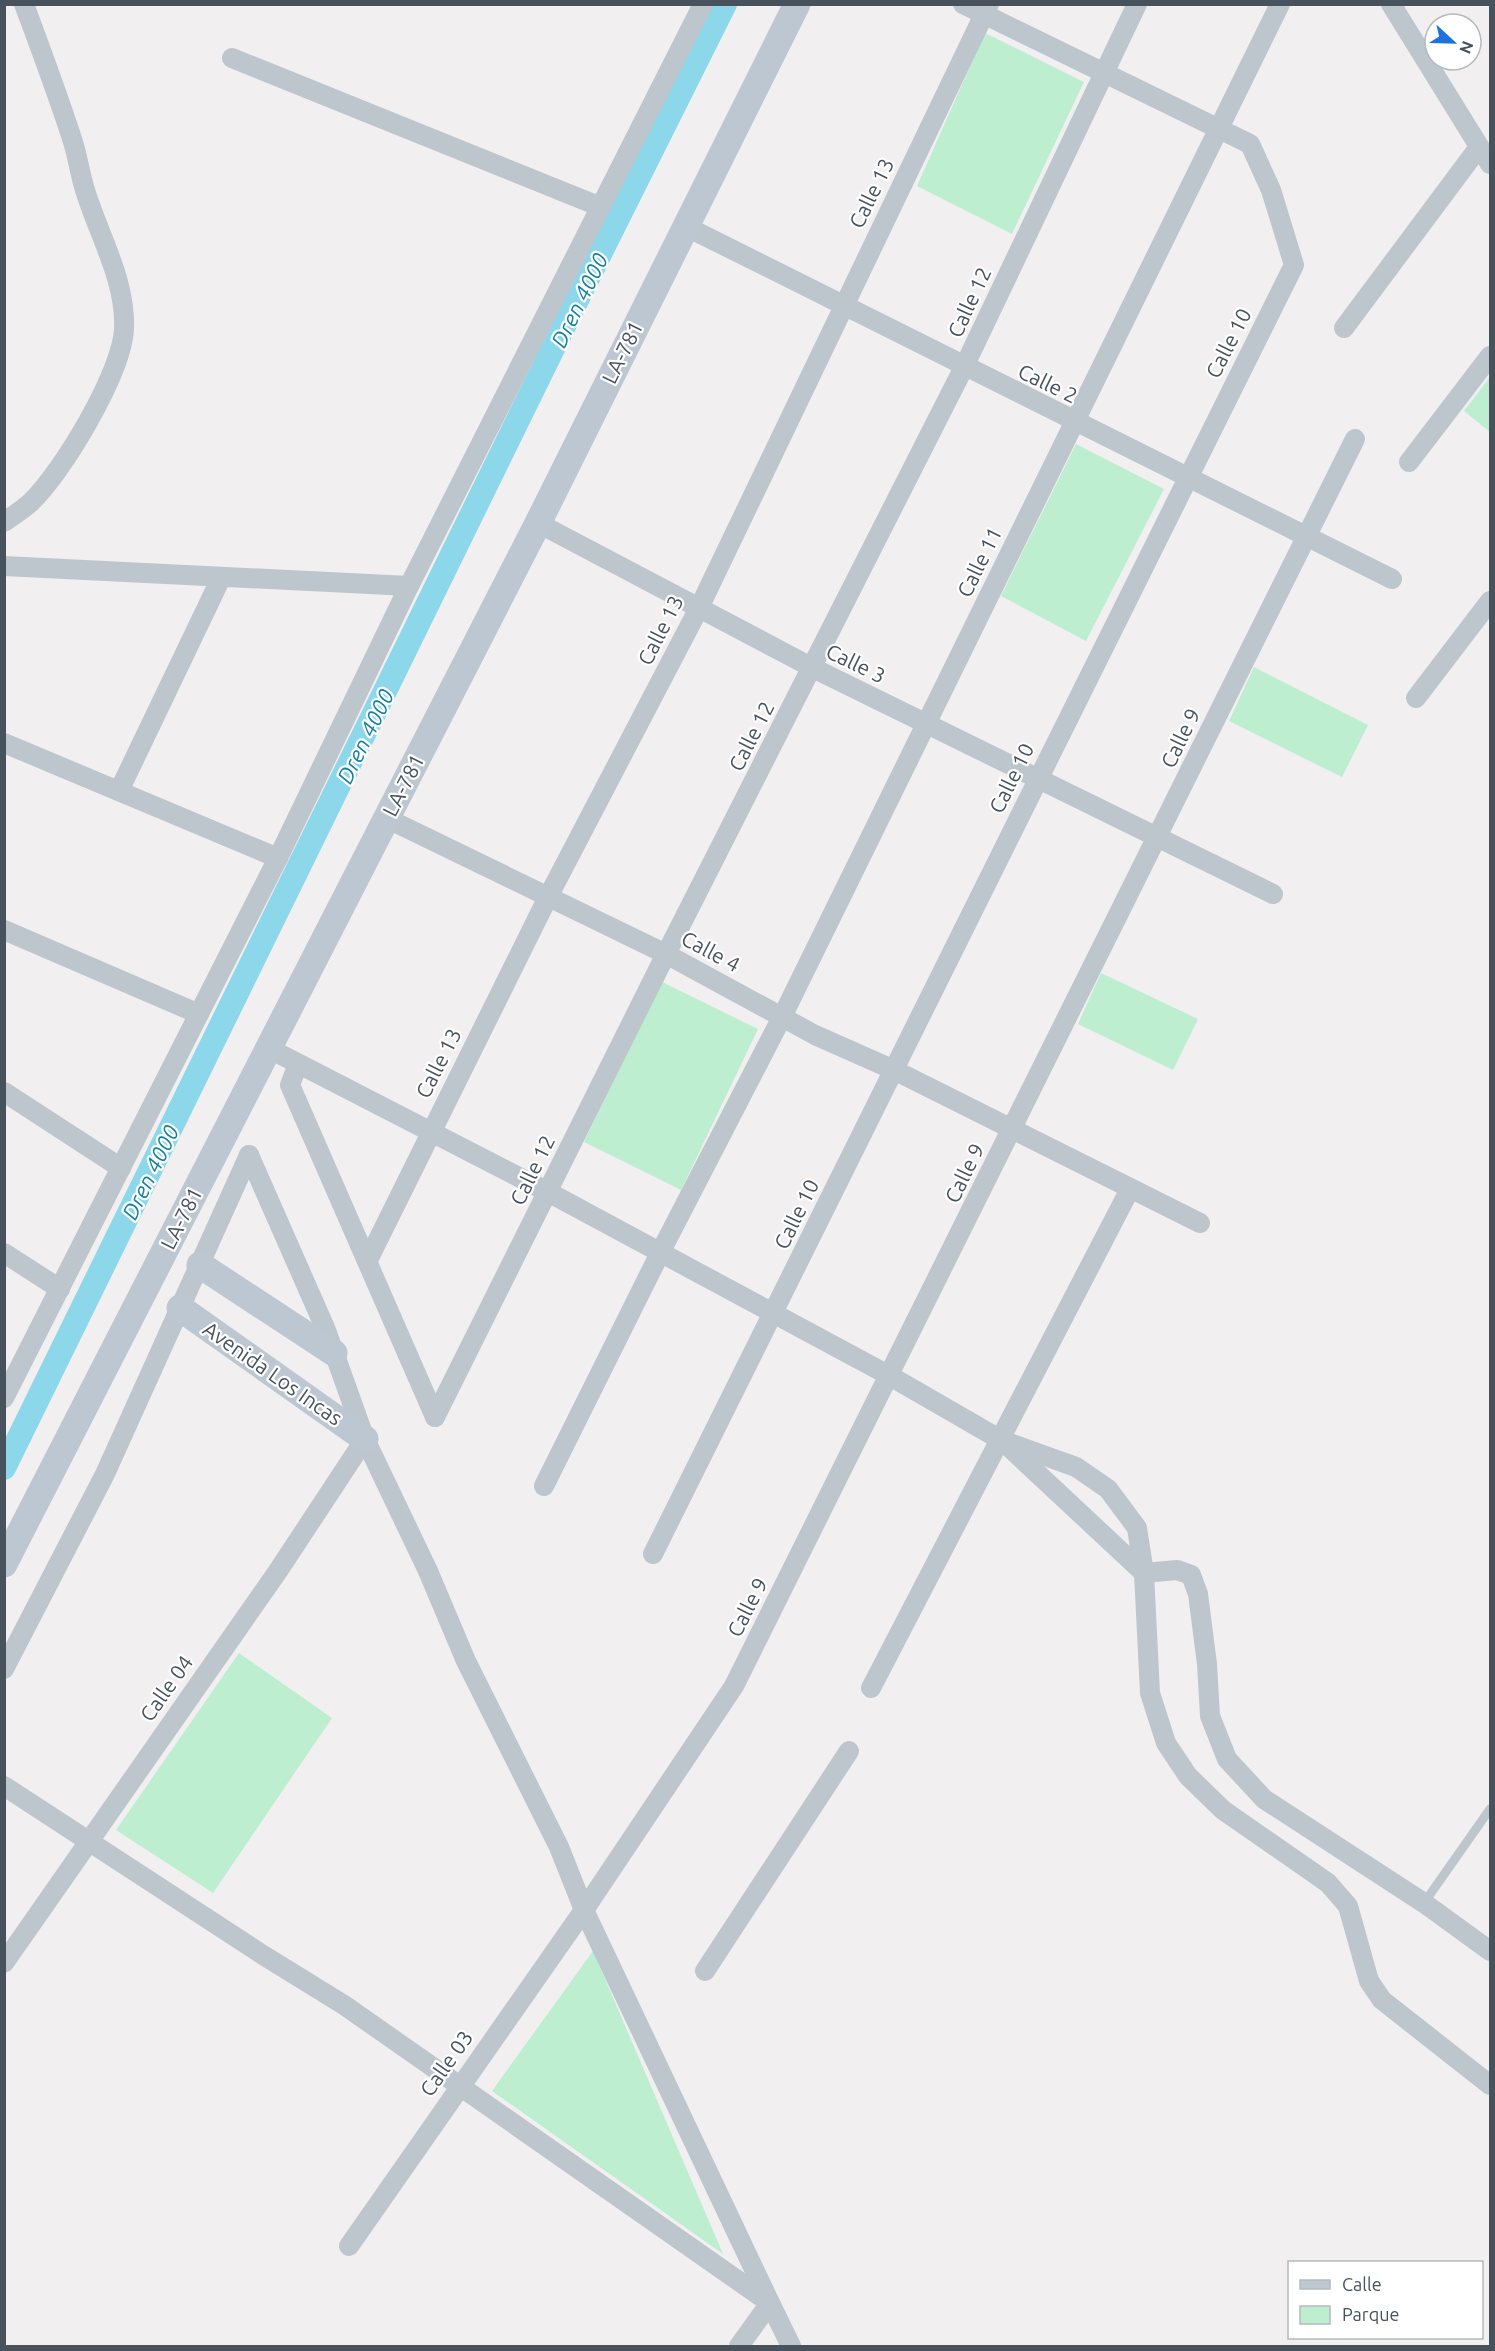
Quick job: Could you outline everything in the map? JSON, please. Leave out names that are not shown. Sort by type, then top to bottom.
[{"type":"street","points":[[4,522],[30,503],[52,477],[76,440],[112,374],[124,333],[122,296],[85,190],[74,144],[24,4]]},
{"type":"street","points":[[4,1398],[278,858],[409,586],[703,4]]},
{"type":"street","name":"LA-781","points":[[4,1564],[538,523],[797,4]]},
{"type":"street","points":[[963,4],[986,10],[1103,73],[1218,128]]},
{"type":"street","name":"Calle 12","points":[[368,1260],[435,1417],[666,954],[964,368],[1137,4]]},
{"type":"street","name":"Calle 11","points":[[544,1486],[660,1252],[782,1017],[1280,4]]},
{"type":"street","points":[[1391,4],[1491,164]]},
{"type":"street","name":"Calle 13","points":[[368,1260],[548,897],[699,608],[986,10]]},
{"type":"street","points":[[232,58],[601,207]]},
{"type":"street","name":"Calle 10","points":[[653,1554],[1294,265],[1271,190],[1250,144],[1218,128]]},
{"type":"street","points":[[1344,328],[1479,147]]},
{"type":"street","name":"Calle 2","points":[[685,226],[964,368],[1392,579]]},
{"type":"street","points":[[1409,462],[1491,356]]},
{"type":"street","name":"Calle 9","points":[[584,1910],[734,1686],[1355,439]]},
{"type":"street","name":"Calle 3","points":[[538,523],[813,668],[1273,894]]},
{"type":"street","points":[[4,566],[409,586]]},
{"type":"street","points":[[119,791],[221,578]]},
{"type":"street","points":[[1416,698],[1491,601]]},
{"type":"street","points":[[4,742],[278,858]]},
{"type":"street","name":"Calle 4","points":[[386,818],[666,954],[782,1017],[894,1070],[1011,1131],[1200,1223]]},
{"type":"street","points":[[4,930],[199,1014]]},
{"type":"street","points":[[268,1048],[548,1192],[890,1376],[1001,1440],[1076,1467],[1108,1489],[1137,1528],[1144,1573],[1150,1693],[1166,1743],[1182,1768],[1223,1810],[1328,1883],[1348,1906],[1369,1981],[1382,2000],[1491,2085]]},
{"type":"street","points":[[298,1064],[290,1085],[368,1260]]},
{"type":"street","points":[[4,1092],[121,1168]]},
{"type":"street","points":[[4,1669],[105,1474],[249,1155],[334,1353],[365,1439],[428,1571],[466,1661],[559,1847],[584,1910],[791,2346]]},
{"type":"street","points":[[871,1688],[1130,1189]]},
{"type":"street","points":[[4,1253],[60,1289]]},
{"type":"street","points":[[200,1265],[334,1353]]},
{"type":"street","name":"Avenida Los Incas","points":[[180,1308],[365,1439]]},
{"type":"street","name":"Calle 04","points":[[4,1964],[11,1937],[88,1840],[278,1571],[365,1439]]},
{"type":"street","points":[[1001,1440],[1144,1573],[1177,1570],[1191,1575],[1198,1594],[1208,1664],[1210,1716],[1227,1759],[1264,1799],[1424,1903],[1491,1951]]},
{"type":"street","points":[[705,1971],[849,1751]]},
{"type":"street","points":[[4,1786],[263,1955],[344,2005],[770,2303]]},
{"type":"street","name":"Calle 03","points":[[349,2246],[459,2084],[584,1910]]},
{"type":"street","points":[[739,2346],[770,2303]]},
{"type":"lane","points":[[1424,1903],[1491,1809]]},
{"type":"green space","points":[[985,33],[1084,82],[1012,234],[917,186]]},
{"type":"green space","points":[[1490,377],[1490,432],[1464,411]]},
{"type":"green space","points":[[1076,444],[1164,489],[1086,641],[1001,596]]},
{"type":"green space","points":[[1254,667],[1368,725],[1342,777],[1229,721]]},
{"type":"green space","points":[[1101,973],[1198,1019],[1173,1070],[1078,1024]]},
{"type":"green space","points":[[662,982],[758,1029],[681,1190],[584,1142]]},
{"type":"green space","points":[[239,1653],[332,1718],[213,1893],[116,1830]]},
{"type":"green space","points":[[593,1951],[723,2254],[492,2091]]},
{"type":"waterway","name":"Dren 4000","points":[[4,1468],[567,320],[725,4]]}]
